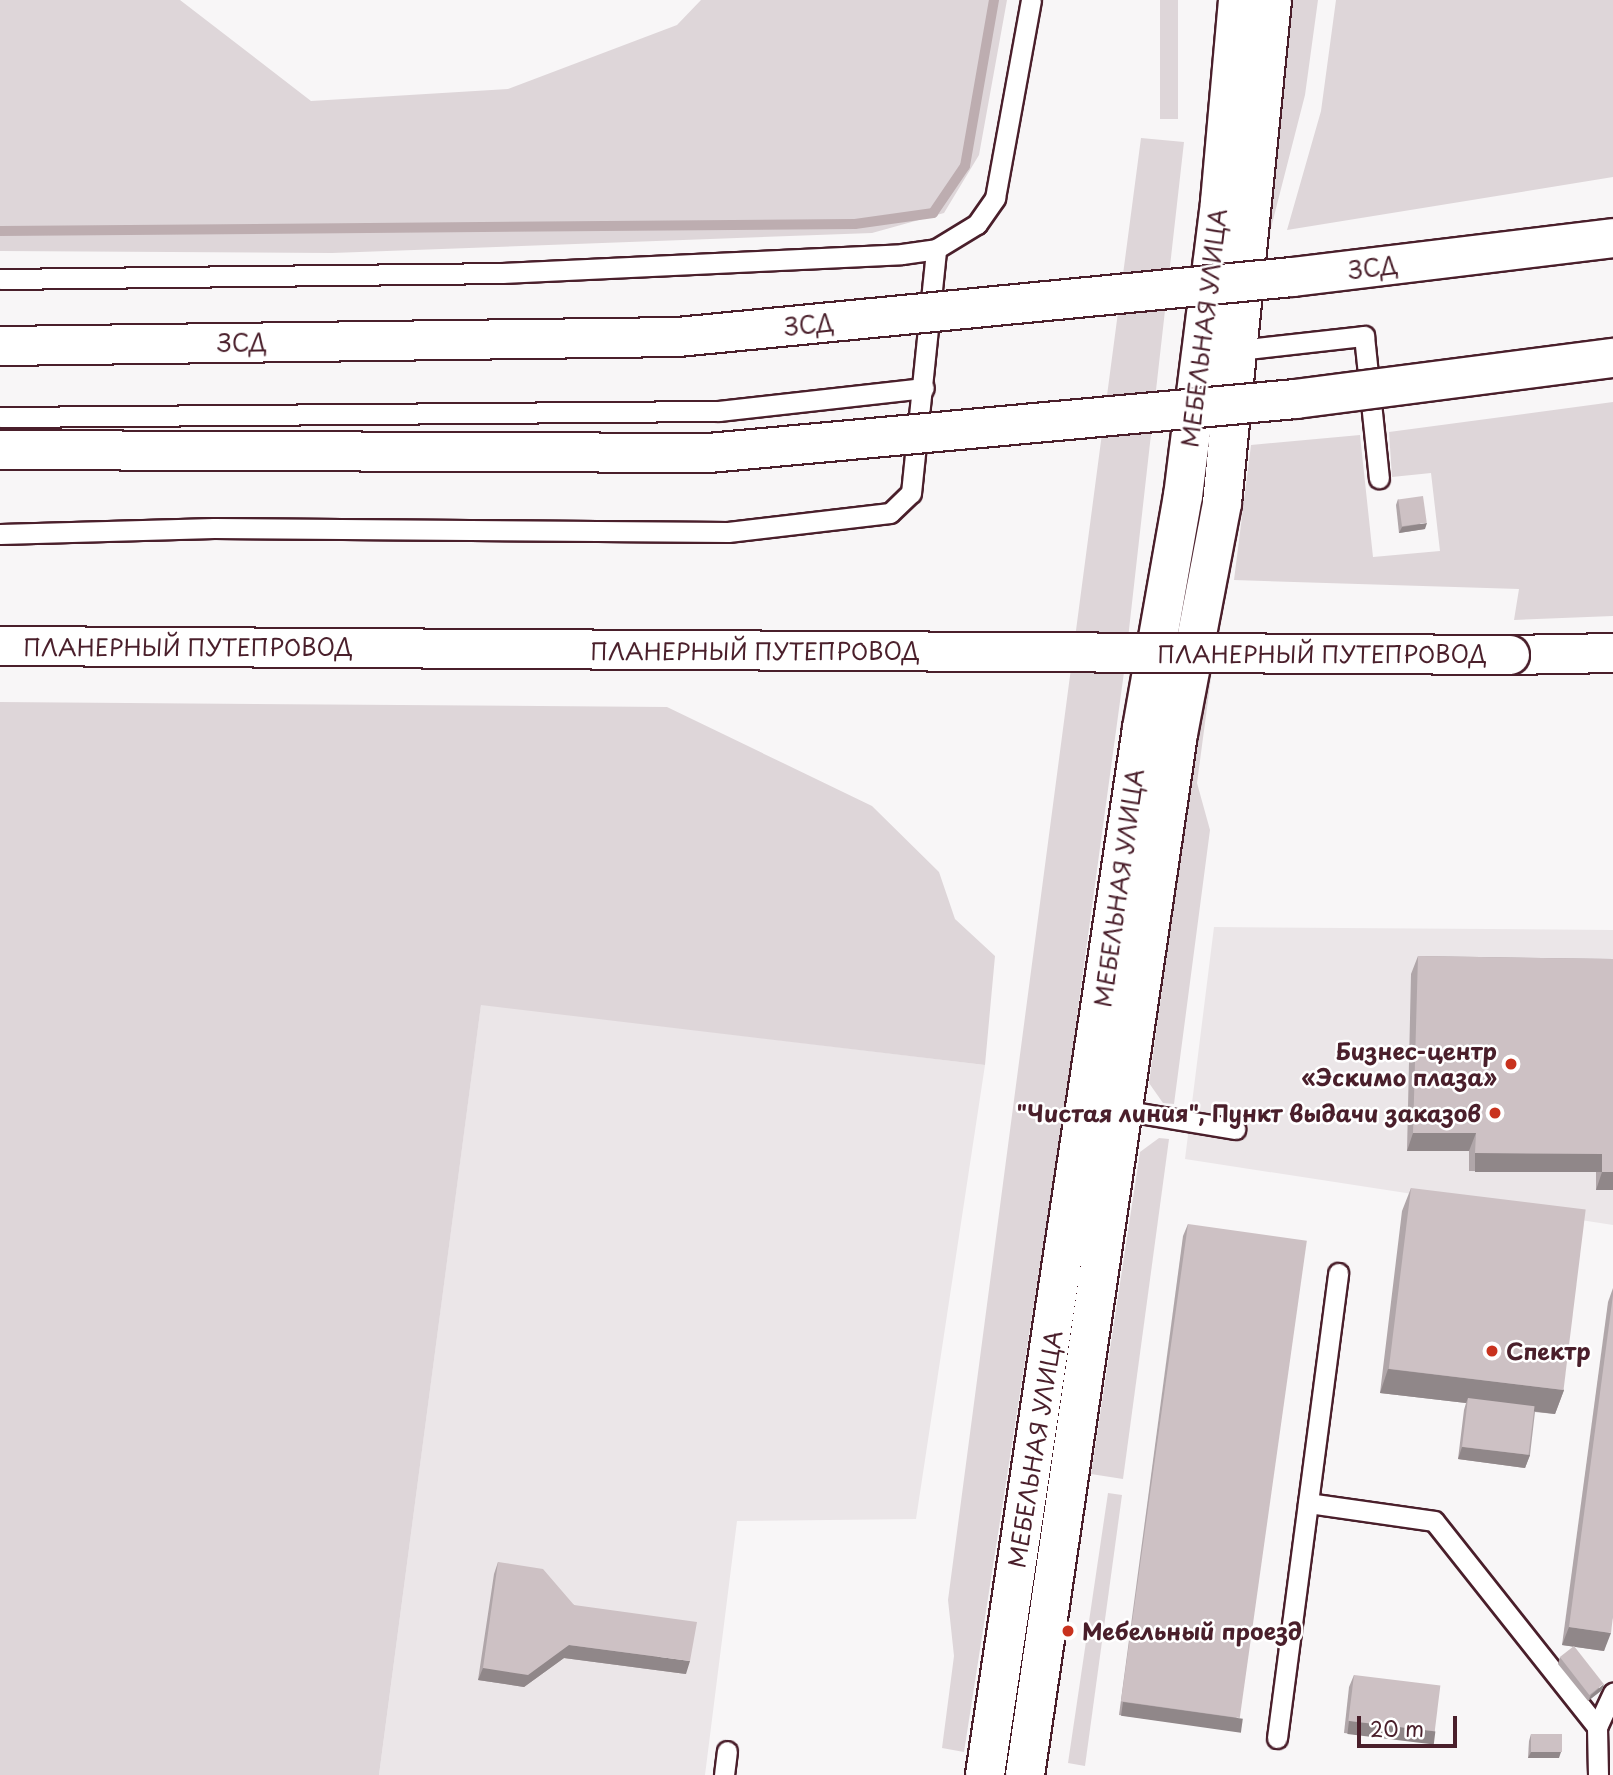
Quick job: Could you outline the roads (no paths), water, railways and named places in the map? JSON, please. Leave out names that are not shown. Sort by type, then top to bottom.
[{"type":"main road","name":"МЕБЕЛЬНАЯ УЛИЦА","points":[[1025,1775],[1105,1108],[1142,728],[1183,496],[1220,202],[1238,0]]},
{"type":"main road","name":"МЕБЕЛЬНАЯ УЛИЦА","points":[[985,1775],[1105,1108],[1222,503],[1272,0]]},
{"type":"main road","name":"ЗСД","points":[[0,345],[678,337],[1292,277],[1613,238]]},
{"type":"main road","points":[[0,450],[709,453],[1296,399],[1613,358]]},
{"type":"main road","name":"ПЛАНЕРНЫЙ ПУТЕПРОВОД","points":[[0,646],[1510,655],[1613,653]]},
{"type":"lane","points":[[0,279],[502,273],[902,254],[936,248],[976,224],[995,198],[1031,0]]},
{"type":"lane","points":[[0,534],[214,528],[727,533],[890,513],[911,493],[925,388],[936,248]]},
{"type":"lane","points":[[1239,350],[1364,336],[1379,478]]},
{"type":"lane","points":[[0,417],[719,411],[925,388]]},
{"type":"lane","points":[[1105,1108],[1235,1129]]},
{"type":"lane","points":[[1277,1738],[1338,1273]]},
{"type":"lane","points":[[1308,1503],[1434,1521],[1597,1727]]},
{"type":"lane","points":[[1598,1775],[1597,1727],[1613,1693]]},
{"type":"lane","points":[[723,1775],[727,1751]]},
{"type":"waterway","points":[[0,231],[855,224],[933,213],[965,166],[994,0]]},
{"type":"place","name":"Бизнес-центр «Эскимо плаза»","points":[[1511,1064]]},
{"type":"place","name":"\"Чистая линия\", Пункт выдачи заказов","points":[[1495,1113]]},
{"type":"place","name":"Спектр","points":[[1492,1351]]},
{"type":"place","name":"Мебельный проезд","points":[[1068,1631]]}]
